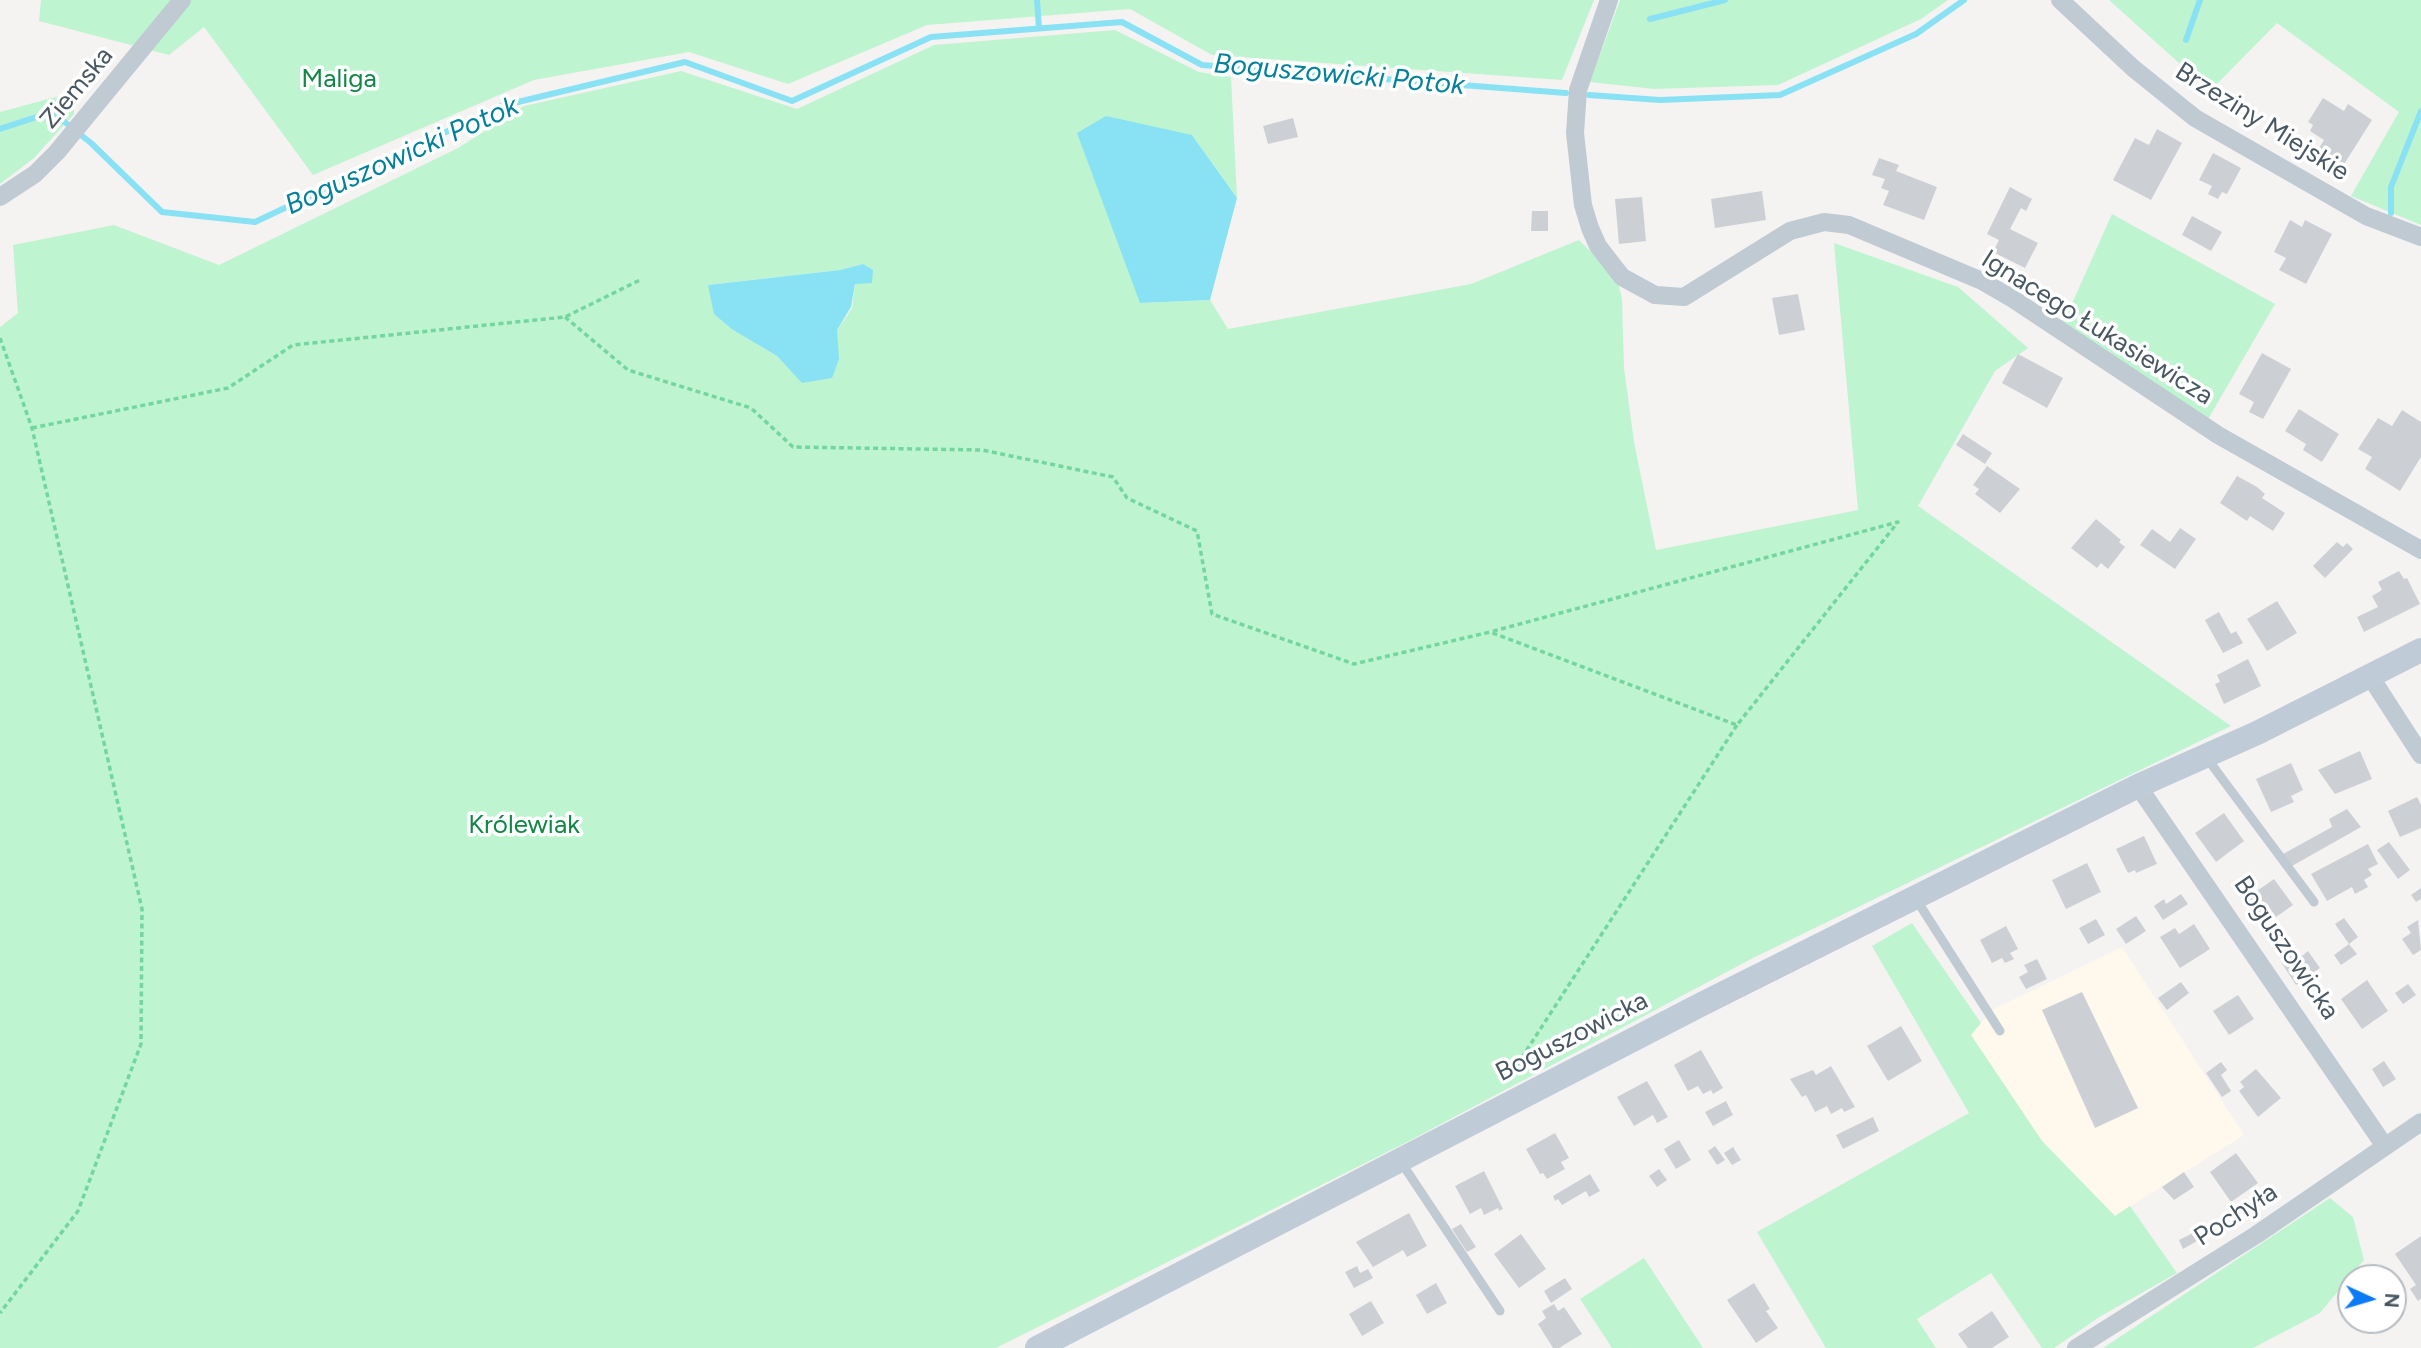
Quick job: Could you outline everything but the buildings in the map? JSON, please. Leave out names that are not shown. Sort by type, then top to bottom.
[{"type":"street","name":"Ziemska","points":[[0,197],[35,174],[182,0]]},
{"type":"street","name":"Ignacego Łukasiewicza","points":[[1609,0],[1578,90],[1575,134],[1584,205],[1590,228],[1598,246],[1622,277],[1655,295],[1684,297],[1790,231],[1824,222],[1849,225],[1982,281],[2218,435],[2421,550]]},
{"type":"street","name":"Brzeziny Miejskie","points":[[2060,0],[2151,83],[2195,118],[2366,216],[2421,237]]},
{"type":"street","name":"Boguszowicka","points":[[1037,1348],[1914,897],[2421,650]]},
{"type":"street","points":[[2370,676],[2421,755]]},
{"type":"street","name":"Boguszowicka","points":[[2138,786],[2384,1145]]},
{"type":"street","name":"Pochyła","points":[[2076,1348],[2256,1235],[2421,1122]]},
{"type":"lane","points":[[2205,755],[2314,902]]},
{"type":"lane","points":[[1914,897],[2000,1031]]},
{"type":"lane","points":[[1399,1161],[1500,1311]]},
{"type":"path","points":[[32,428],[229,388],[293,345],[565,317],[642,279]]},
{"type":"path","points":[[565,317],[628,370],[751,408],[793,447],[982,450],[1112,477],[1127,498],[1197,531],[1212,614],[1354,664],[1490,632],[1898,522],[1737,725],[1506,1083]]},
{"type":"path","points":[[0,338],[32,428],[142,909],[141,1044],[78,1211],[0,1313]]},
{"type":"path","points":[[1490,632],[1737,725]]},
{"type":"shaded area","points":[[2122,947],[2244,1135],[2115,1216],[2042,1141],[1971,1035],[1992,1010]]},
{"type":"green space","name":"Maliga","points":[[41,0],[1594,0],[1562,80],[1212,55],[1130,9],[927,25],[788,84],[689,52],[534,80],[313,175],[204,27],[169,55],[39,21]]},
{"type":"green space","points":[[1620,0],[1948,0],[1921,19],[1778,85],[1654,89],[1590,82]]},
{"type":"green space","points":[[2109,0],[2421,0],[2421,225],[2351,196],[2399,112],[2277,23],[2210,91]]},
{"type":"green space","name":"Królewiak","points":[[1115,30],[1199,72],[1231,77],[1237,198],[1192,135],[1140,303],[1210,300],[1228,329],[1471,284],[1579,240],[1617,278],[1622,299],[1624,368],[1634,442],[1656,550],[1858,510],[1834,243],[1958,287],[2028,348],[1995,371],[1918,506],[2231,726],[1753,958],[1411,1140],[996,1348],[0,1348],[0,327],[18,313],[13,245],[114,225],[219,265],[458,148],[524,106],[681,71],[797,109],[934,45]],"holes":[[[863,264],[855,284],[852,308],[802,382],[777,356],[733,330],[708,285],[840,270]]]},
{"type":"green space","points":[[63,95],[74,101],[74,114],[34,158],[0,184],[0,112]]},
{"type":"green space","points":[[2112,214],[2275,304],[2207,421],[2058,321],[2065,319]]},
{"type":"green space","points":[[1912,923],[1981,1023],[1971,1035],[2042,1141],[2115,1216],[2130,1206],[2177,1273],[2101,1316],[2054,1348],[2042,1348],[1991,1273],[1917,1319],[1936,1348],[1826,1348],[1757,1232],[1969,1113],[1872,946]]},
{"type":"green space","points":[[2330,1198],[2353,1217],[2364,1260],[2361,1264],[2337,1264],[2337,1293],[2320,1313],[2253,1348],[2103,1348]]},
{"type":"green space","points":[[1644,1258],[1703,1348],[1612,1348],[1580,1299]]},
{"type":"water","points":[[1106,116],[1192,135],[1237,198],[1210,300],[1140,303],[1077,133]]},
{"type":"water","points":[[863,264],[873,270],[872,283],[855,284],[851,307],[837,330],[839,359],[832,378],[802,383],[777,356],[733,330],[714,314],[708,285],[840,270]]},
{"type":"waterway","points":[[1037,0],[1039,28]]},
{"type":"waterway","points":[[1650,19],[1725,0]]},
{"type":"waterway","name":"Boguszowicki Potok","points":[[1589,95],[1660,100],[1780,95],[1916,34],[1964,0]]},
{"type":"waterway","points":[[2186,40],[2200,0]]},
{"type":"waterway","name":"Boguszowicki Potok","points":[[0,129],[52,112],[91,143],[162,212],[255,222],[501,106],[685,62],[792,101],[931,37],[1122,22],[1202,65],[1566,93]]},
{"type":"waterway","points":[[2391,213],[2391,187],[2421,111]]}]
